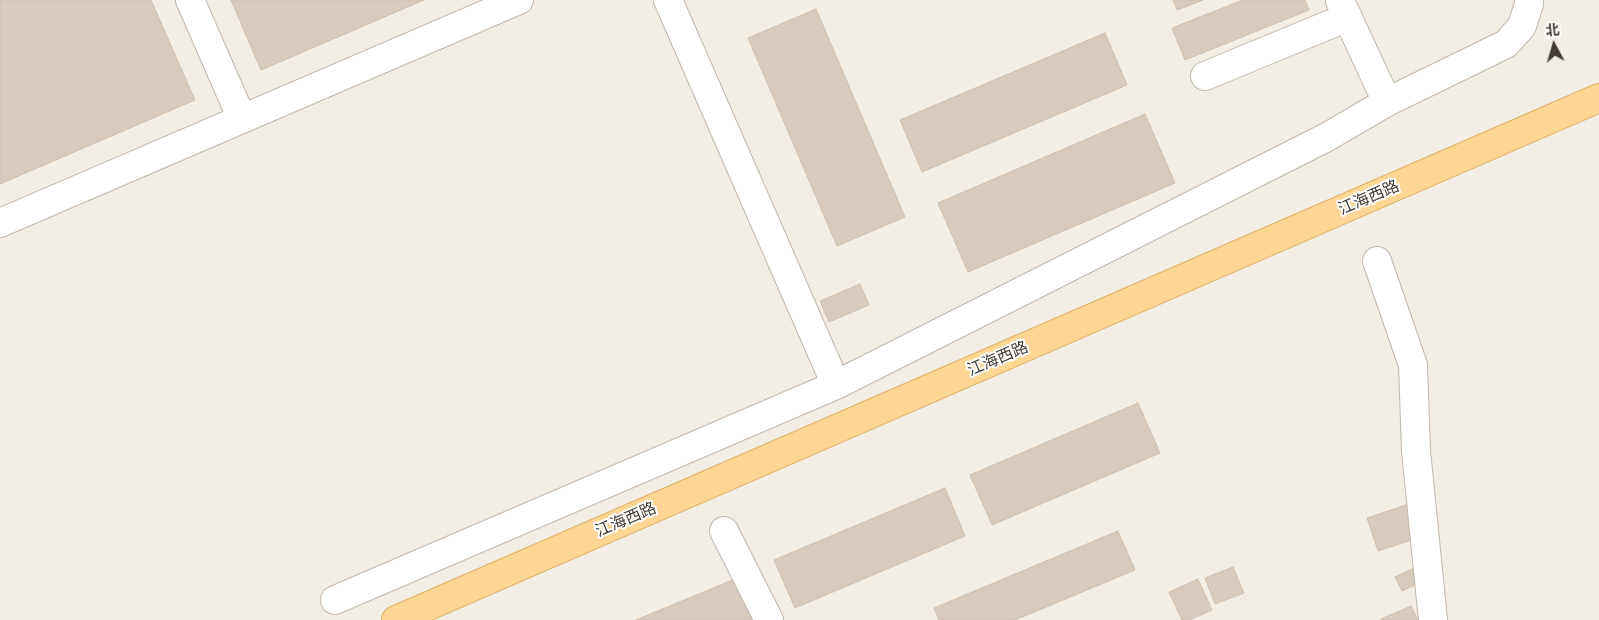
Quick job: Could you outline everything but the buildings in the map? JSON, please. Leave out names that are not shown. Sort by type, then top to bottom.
[{"type":"main road","name":"江海西路","points":[[396,620],[1599,98]]},
{"type":"street","points":[[190,0],[242,119]]},
{"type":"street","points":[[0,223],[519,0]]},
{"type":"street","points":[[668,0],[836,385]]},
{"type":"street","points":[[335,600],[836,385],[1327,137],[1387,102],[1506,44],[1522,26],[1529,0]]},
{"type":"street","points":[[1205,76],[1344,8],[1387,102]]},
{"type":"street","points":[[1377,261],[1414,365],[1416,451],[1433,620]]},
{"type":"street","points":[[724,531],[769,620]]}]
